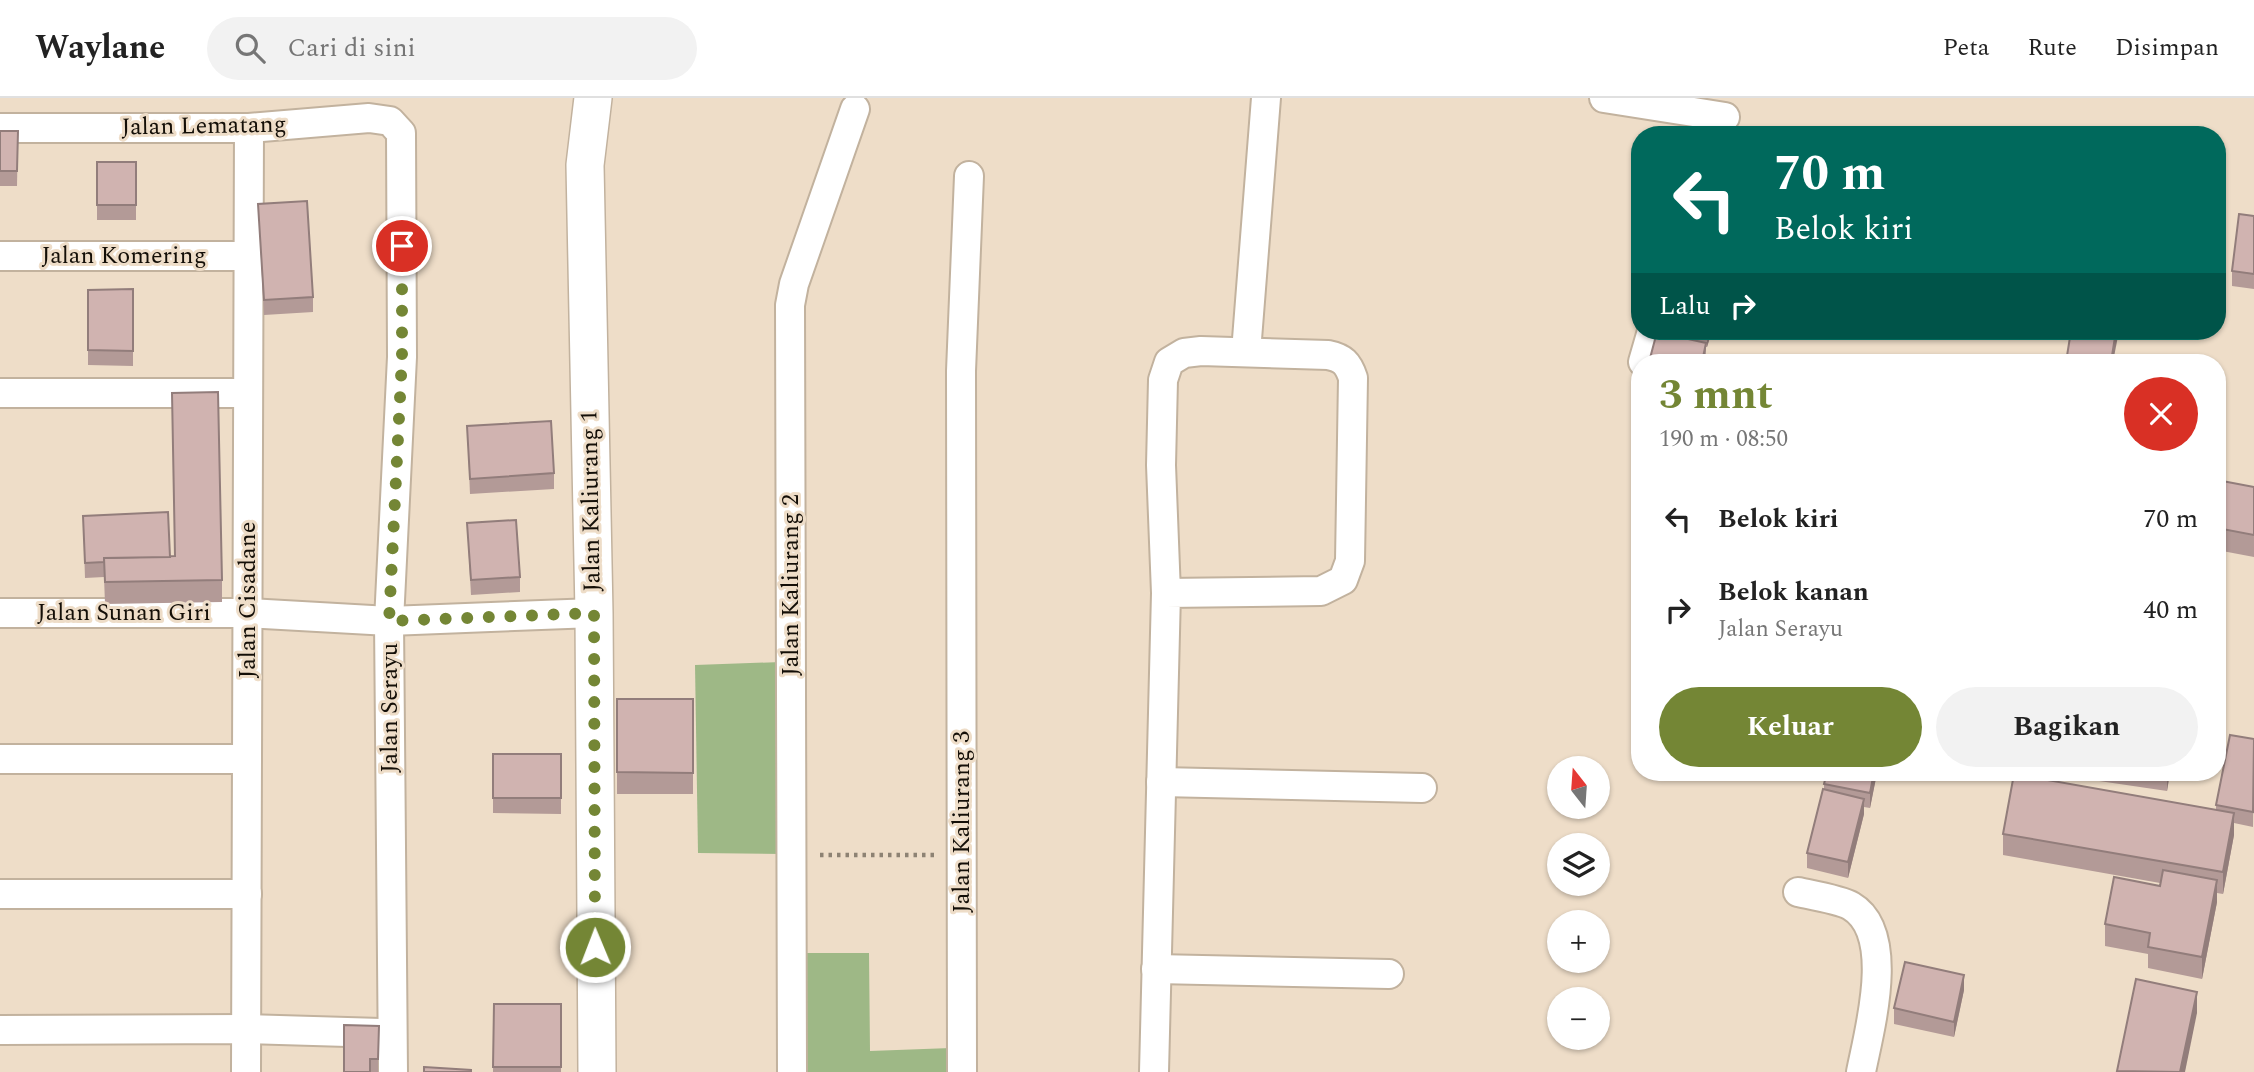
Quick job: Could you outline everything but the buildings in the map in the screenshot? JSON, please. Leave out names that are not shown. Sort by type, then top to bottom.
[{"type":"street","name":"Jalan Kaliurang 1","points":[[593,98],[585,165],[594,613],[597,1072]]},
{"type":"street","points":[[1246,352],[1266,98]]},
{"type":"street","points":[[1604,98],[1725,117]]},
{"type":"street","name":"Jalan Kaliurang 2","points":[[792,1072],[790,305],[793,284],[855,109]]},
{"type":"street","name":"Jalan Lematang","points":[[0,128],[249,128],[369,118],[390,121],[401,133]]},
{"type":"street","name":"Jalan Cisadane","points":[[246,1072],[249,128]]},
{"type":"street","name":"Jalan Serayu","points":[[393,1072],[389,621],[402,357],[401,133]]},
{"type":"street","name":"Jalan Kaliurang 3","points":[[962,1072],[961,371],[969,176]]},
{"type":"street","name":"Jalan Komering","points":[[0,256],[248,256]]},
{"type":"street","points":[[1154,1072],[1166,593],[1161,465],[1163,380],[1169,362],[1184,353],[1246,352],[1328,355],[1341,358],[1349,366],[1353,378],[1350,561],[1343,580],[1321,591],[1166,593]]},
{"type":"street","points":[[0,393],[248,393]]},
{"type":"street","name":"Jalan Sunan Giri","points":[[0,613],[247,613],[389,621],[594,613]]},
{"type":"street","points":[[0,759],[247,759]]},
{"type":"street","points":[[1161,782],[1422,788]]},
{"type":"street","points":[[1798,892],[1852,906],[1866,921],[1873,936],[1877,950],[1876,997],[1861,1072]]},
{"type":"street","points":[[0,894],[247,894]]},
{"type":"street","points":[[1156,969],[1390,974]]},
{"type":"street","points":[[0,1030],[246,1029],[394,1034]]},
{"type":"path","points":[[791,855],[962,855]]},
{"type":"green space","points":[[781,662],[782,854],[698,853],[695,665]]},
{"type":"green space","points":[[806,953],[869,953],[870,1051],[951,1048],[951,1072],[805,1072]]},
{"type":"route","points":[[402,246],[402,357],[389,621],[594,613],[595,947]]}]
